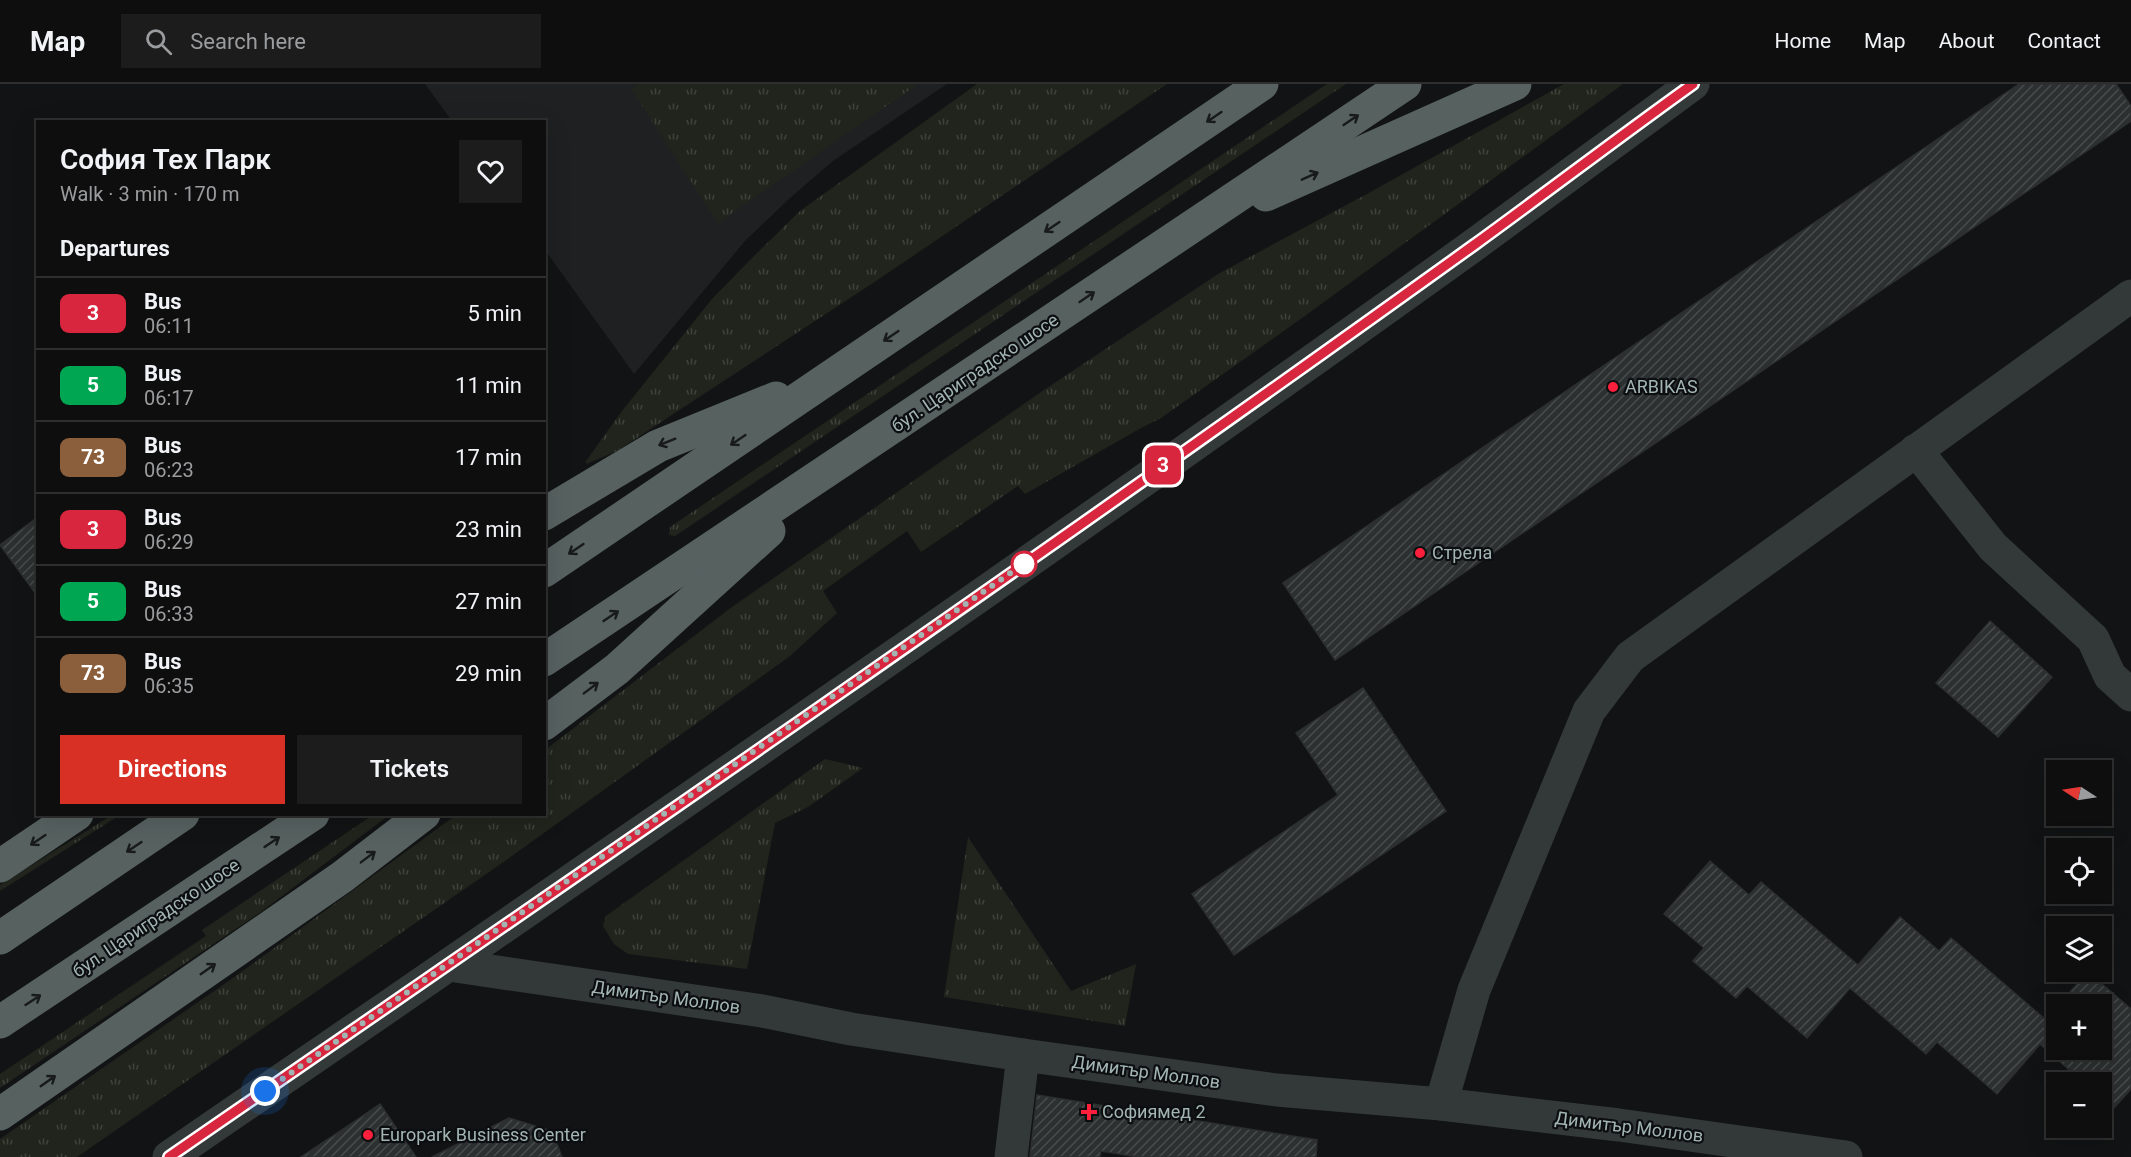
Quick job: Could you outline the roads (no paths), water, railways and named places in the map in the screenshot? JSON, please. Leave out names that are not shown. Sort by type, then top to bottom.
[{"type":"highway","points":[[546,570],[1262,84]]},
{"type":"highway","name":"бул. Цариградско шосе","points":[[546,659],[848,459],[1405,84]]},
{"type":"highway","points":[[1180,234],[1515,84]]},
{"type":"highway","points":[[546,513],[658,446],[838,372]]},
{"type":"highway","points":[[546,722],[617,669],[848,459]]},
{"type":"highway","points":[[0,866],[74,816]]},
{"type":"highway","points":[[0,938],[180,816]]},
{"type":"highway","name":"бул. Цариградско шосе","points":[[0,1022],[310,816]]},
{"type":"highway","points":[[0,1114],[342,877],[421,816]]},
{"type":"street","points":[[169,1157],[449,965],[1022,565],[1478,242],[1693,84]]},
{"type":"street","points":[[1441,1104],[1474,990],[1589,711],[1630,657],[2131,296]]},
{"type":"street","points":[[1916,450],[1993,548],[2093,639],[2110,676],[2131,695]]},
{"type":"street","name":"Димитър Моллов","points":[[449,965],[762,1011],[851,1029],[1023,1055],[1277,1090],[1441,1104],[1674,1131],[1846,1157]]},
{"type":"street","points":[[1011,1157],[1023,1055]]},
{"type":"place","name":"ARBIKAS","points":[[1613,387]]},
{"type":"place","name":"Стрела","points":[[1420,553]]},
{"type":"place","name":"Софиямед 2","points":[[1089,1112]]},
{"type":"place","name":"Europark Business Center","points":[[368,1135]]}]
